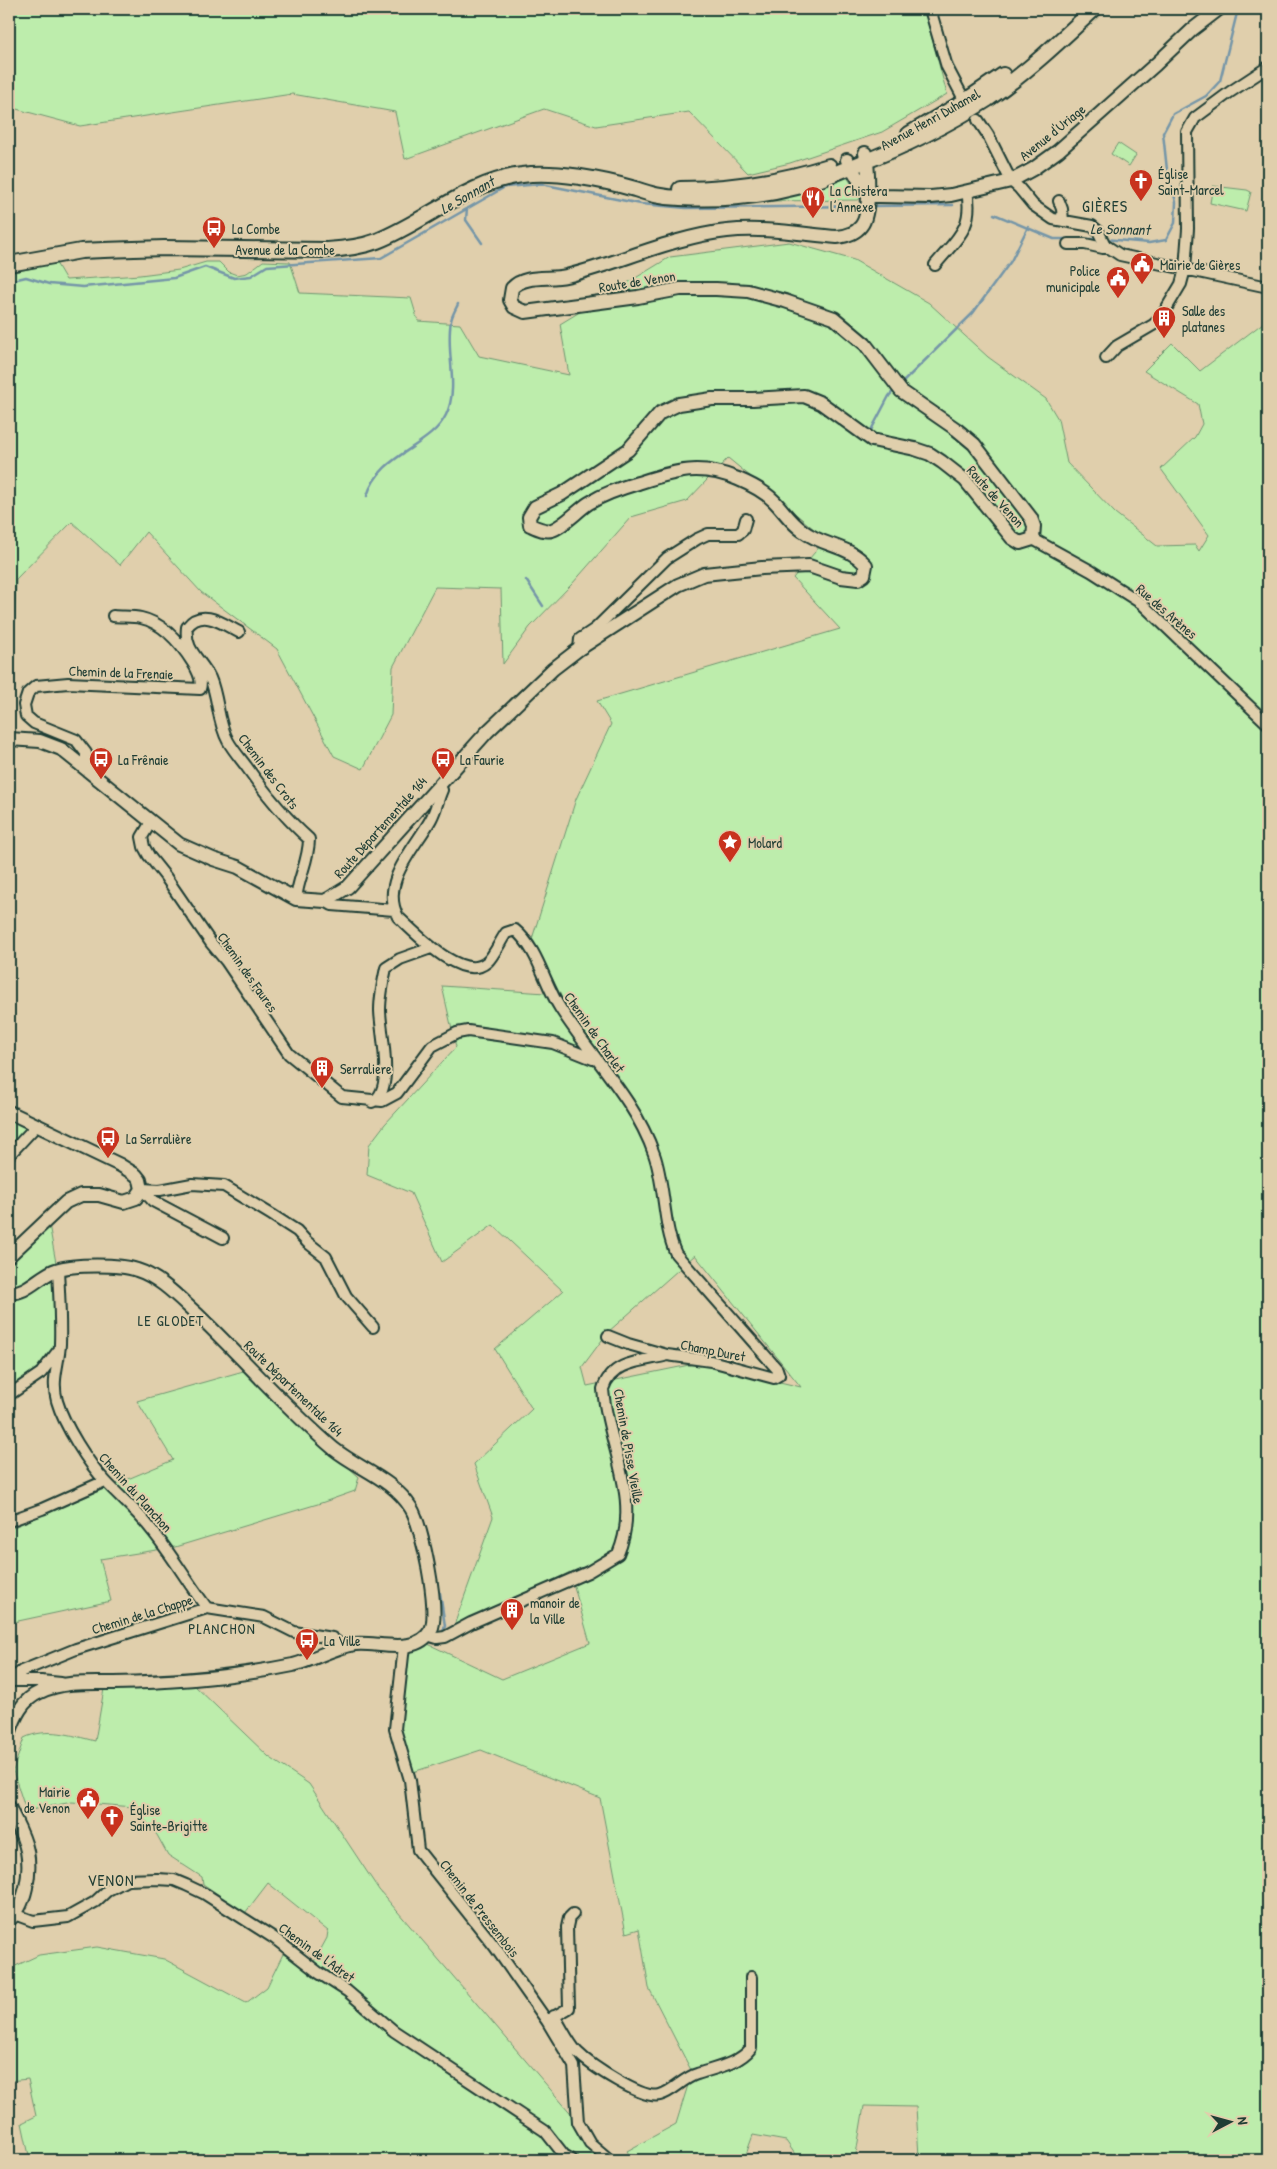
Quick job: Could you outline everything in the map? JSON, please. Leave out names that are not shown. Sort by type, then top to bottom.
[{"type":"main road","name":"Avenue Henri Duhamel","points":[[971,110],[1083,9]]},
{"type":"main road","name":"Avenue Henri Duhamel","points":[[634,189],[648,195],[664,197],[728,198],[799,187],[849,163],[912,142],[971,110],[1030,66],[1094,9]]},
{"type":"main road","name":"Avenue de la Combe","points":[[9,264],[45,257],[96,251],[164,248],[327,250],[353,247],[377,241],[476,188],[524,174],[561,175],[634,189]]},
{"type":"street","points":[[930,9],[947,67],[971,110],[988,135],[1011,181],[1033,205],[1058,220],[1092,226],[1107,246],[1120,255],[1268,287]]},
{"type":"street","name":"Avenue d'Uriage","points":[[867,203],[880,196],[915,198],[951,195],[1011,181],[1033,169],[1058,151],[1156,64],[1193,28],[1219,9]]},
{"type":"street","points":[[1106,358],[1117,346],[1153,325],[1164,314],[1181,284],[1185,269],[1188,229],[1187,132],[1195,118],[1268,67]]},
{"type":"street","name":"Route de Venon","points":[[809,566],[841,577],[858,579],[864,575],[866,565],[857,554],[845,548],[818,540],[803,532],[765,494],[740,480],[715,472],[680,470],[624,487],[602,495],[552,530],[541,530],[530,525],[529,517],[535,507],[562,494],[628,450],[660,413],[688,401],[804,396],[821,403],[866,437],[930,454],[965,480],[1012,538],[1020,543],[1033,539],[1034,526],[1031,518],[974,444],[956,429],[897,388],[865,344],[834,318],[785,301],[748,291],[716,289],[680,289],[631,298],[525,312],[514,307],[510,300],[512,288],[524,281],[564,277],[684,240],[727,231],[753,230],[837,237],[847,236],[862,225],[867,203],[866,157]]},
{"type":"street","points":[[849,163],[867,203]]},
{"type":"street","points":[[935,265],[960,235],[966,224],[970,206],[967,191]]},
{"type":"street","points":[[1058,220],[1062,209],[1059,201]]},
{"type":"street","points":[[1068,244],[1085,244],[1102,248],[1107,246]]},
{"type":"street","points":[[579,649],[580,639],[595,629],[667,558],[708,534],[738,534],[743,530],[746,519]]},
{"type":"street","name":"Rue des Arènes","points":[[1033,539],[1091,571],[1141,603],[1268,724]]},
{"type":"street","name":"Route Départementale 164","points":[[325,901],[348,887],[508,711],[553,669],[579,649],[678,585],[704,574],[762,568],[809,566]]},
{"type":"street","name":"Chemin de la Frenaie","points":[[86,768],[86,753],[76,740],[34,723],[26,716],[24,705],[28,693],[36,686],[68,683],[200,689],[202,683],[197,670],[182,646],[166,631],[142,618],[113,616]]},
{"type":"street","name":"Chemin des Crots","points":[[239,632],[215,619],[198,618],[187,628],[186,639],[209,676],[218,701],[219,717],[228,741],[267,795],[289,821],[309,839],[309,853],[297,884],[296,899]]},
{"type":"street","points":[[9,739],[40,741],[61,749],[179,844],[245,870],[296,899],[325,901],[332,905],[394,910],[393,885],[402,864],[432,818],[442,790],[439,785]]},
{"type":"street","name":"Chemin des Faures","points":[[151,822],[142,837],[144,847],[149,856],[166,876],[289,1054],[342,1097],[372,1102]]},
{"type":"street","name":"Chemin de Charlet","points":[[394,910],[398,917],[432,948],[456,963],[481,966],[488,962],[506,933],[515,930],[525,939],[558,1006],[628,1103],[644,1130],[654,1154],[676,1254],[777,1369],[778,1376],[774,1378],[755,1373]]},
{"type":"street","points":[[372,1102],[377,1099],[384,1081],[385,1065],[380,1011],[381,990],[386,968],[400,959],[432,948]]},
{"type":"street","points":[[372,1102],[382,1101],[397,1093],[432,1046],[468,1031],[553,1043],[595,1059]]},
{"type":"street","points":[[9,1112],[120,1165],[136,1175],[140,1180],[142,1189],[153,1201],[223,1238]]},
{"type":"street","points":[[9,1155],[36,1126]]},
{"type":"street","points":[[142,1189],[160,1190],[192,1184],[224,1186],[272,1214],[297,1231],[326,1258],[346,1296],[373,1327]]},
{"type":"street","points":[[9,1256],[66,1202],[81,1195],[99,1195],[129,1202],[136,1198],[142,1189]]},
{"type":"street","name":"Route Départementale 164","points":[[9,1292],[20,1292],[44,1274],[58,1269],[80,1266],[137,1270],[165,1287],[208,1326],[336,1451],[399,1492],[411,1507],[417,1520],[430,1576],[433,1624],[427,1635]]},
{"type":"street","name":"Chemin du Planchon","points":[[58,1269],[60,1348],[55,1371],[57,1400],[84,1454],[105,1481],[141,1516],[163,1543],[189,1585],[207,1608]]},
{"type":"street","points":[[608,1336],[666,1355]]},
{"type":"street","points":[[9,1395],[41,1372],[60,1348]]},
{"type":"street","name":"Chemin de Pisse Vieille","points":[[427,1635],[437,1638],[445,1637],[471,1623],[588,1572],[618,1554],[623,1538],[626,1497],[603,1389],[606,1380],[616,1369],[666,1355]]},
{"type":"street","name":"Champ Duret","points":[[666,1355],[711,1361],[755,1373]]},
{"type":"street","points":[[9,1520],[42,1509],[105,1481]]},
{"type":"street","name":"Chemin de la Chappe","points":[[9,1681],[22,1671],[76,1649],[207,1608],[264,1617],[294,1632],[332,1638],[344,1647]]},
{"type":"street","points":[[9,1734],[21,1706],[37,1693],[54,1686],[192,1679],[249,1673],[297,1664],[359,1643],[386,1647],[404,1646],[427,1635]]},
{"type":"street","name":"Chemin de Pressembois","points":[[404,1646],[395,1729],[410,1780],[418,1850],[550,2019],[574,2066],[578,2122],[590,2143],[610,2160]]},
{"type":"street","points":[[9,1681],[41,1681],[67,1684]]},
{"type":"street","points":[[9,1807],[23,1838],[28,1864],[24,1893],[11,1915]]},
{"type":"street","name":"Chemin de l'Adret","points":[[11,1915],[33,1921],[68,1917],[94,1902],[108,1890],[127,1880],[157,1878],[186,1884],[274,1938],[319,1973],[348,1991],[394,2031],[545,2131],[564,2155],[572,2160]]},
{"type":"street","points":[[573,1914],[569,1918],[567,1927],[569,2008],[550,2019],[578,2052],[600,2069],[641,2093],[652,2096],[661,2095],[688,2076],[734,2061],[742,2057],[751,2048],[751,1977]]},
{"type":"green space","points":[[9,9],[924,9],[947,94],[882,132],[790,163],[748,173],[689,112],[596,126],[544,109],[405,159],[395,112],[292,94],[80,126],[9,107]]},
{"type":"green space","points":[[1118,143],[1136,155],[1129,166],[1111,154]]},
{"type":"green space","points":[[845,174],[861,198],[858,200],[769,201],[769,198]]},
{"type":"green space","points":[[1213,186],[1251,192],[1246,211],[1210,203]]},
{"type":"green space","points":[[789,242],[854,260],[929,303],[988,357],[1046,399],[1058,419],[1067,463],[1115,513],[1157,546],[1195,545],[1199,551],[1209,535],[1161,469],[1195,437],[1202,424],[1198,404],[1144,371],[1172,343],[1200,371],[1263,323],[1267,310],[1268,295],[1268,2160],[915,2160],[919,2157],[916,2107],[864,2106],[855,2160],[799,2160],[786,2141],[753,2135],[744,2160],[633,2160],[627,2151],[676,2124],[692,2072],[649,1988],[639,1929],[626,1933],[600,1798],[481,1750],[413,1772],[401,1733],[400,1715],[407,1651],[428,1644],[502,1679],[590,1643],[570,1572],[452,1631],[493,1517],[474,1464],[532,1409],[495,1349],[563,1291],[493,1225],[442,1262],[411,1193],[367,1175],[369,1145],[385,1124],[456,1047],[442,986],[560,994],[532,939],[576,799],[611,724],[597,701],[840,629],[793,578],[826,539],[728,458],[687,501],[631,517],[572,584],[530,627],[503,664],[501,589],[435,587],[393,667],[391,715],[363,769],[334,756],[277,649],[201,592],[146,532],[120,565],[72,522],[16,579],[14,640],[9,643],[9,273],[56,263],[66,280],[140,275],[179,270],[206,262],[219,262],[229,272],[237,275],[247,273],[263,261],[290,262],[300,293],[411,298],[418,321],[460,324],[479,356],[569,375],[560,324],[670,257]],"holes":[[[695,1255],[801,1387],[699,1363],[587,1386],[582,1367],[608,1332]]]},
{"type":"green space","points":[[9,1119],[29,1130],[9,1150]]},
{"type":"green space","points":[[49,1224],[56,1263],[57,1342],[44,1365],[9,1389],[9,1264]]},
{"type":"green space","points":[[247,1370],[276,1401],[359,1477],[355,1491],[175,1547],[100,1559],[111,1601],[9,1623],[9,1529],[173,1460],[137,1401]]},
{"type":"green space","points":[[193,1684],[269,1757],[309,1784],[379,1890],[611,2160],[30,2160],[22,2123],[36,2116],[28,2079],[9,2081],[9,1969],[39,1955],[97,1947],[164,1959],[246,2003],[267,1987],[283,1954],[310,1969],[327,1938],[328,1931],[268,1883],[245,1913],[203,1884],[202,1877],[168,1855],[157,1835],[134,1807],[72,1802],[26,1811],[13,1771],[24,1738],[41,1733],[59,1733],[95,1741],[104,1689]]},
{"type":"waterway","name":"Le Sonnant","points":[[1105,239],[1149,243],[1166,240],[1175,223],[1176,202],[1167,170],[1163,133],[1173,114],[1206,96],[1220,81],[1237,9]]},
{"type":"waterway","name":"Le Sonnant","points":[[9,281],[26,277],[49,284],[83,287],[174,278],[205,267],[234,278],[251,276],[267,266],[381,258],[505,187],[541,184],[641,204],[686,208],[864,206]]},
{"type":"waterway","name":"Le Sonnant","points":[[872,206],[953,205]]},
{"type":"waterway","points":[[467,208],[466,220],[482,243]]},
{"type":"waterway","name":"Le Sonnant","points":[[994,214],[1054,239],[1100,239]]},
{"type":"waterway","points":[[901,384],[973,313],[1011,261],[1028,227]]},
{"type":"waterway","points":[[367,496],[373,482],[383,470],[393,460],[429,436],[446,415],[452,392],[450,333],[452,319],[458,304]]},
{"type":"waterway","points":[[869,434],[889,396],[895,389]]},
{"type":"waterway","points":[[526,580],[543,606]]},
{"type":"waterway","points":[[440,1593],[445,1626],[442,1634]]},
{"type":"place","name":"Église Saint-Marcel","points":[[1141,202]]},
{"type":"place","name":"La Chistera l’Annexe","points":[[813,219]]},
{"type":"place","name":"La Combe","points":[[214,249]]},
{"type":"place","name":"Mairie de Gières","points":[[1142,285]]},
{"type":"place","name":"Police municipale","points":[[1118,299]]},
{"type":"place","name":"Salle des platanes","points":[[1164,339]]},
{"type":"place","name":"La Frênaie","points":[[101,780]]},
{"type":"place","name":"La Faurie","points":[[443,780]]},
{"type":"place","name":"Molard","points":[[730,863]]},
{"type":"place","name":"Serraliere","points":[[322,1089]]},
{"type":"place","name":"La Serralière","points":[[108,1159]]},
{"type":"place","name":"manoir de la Ville","points":[[512,1631]]},
{"type":"place","name":"La Ville","points":[[307,1661]]},
{"type":"place","name":"Mairie de Venon","points":[[88,1820]]},
{"type":"place","name":"Église Sainte-Brigitte","points":[[112,1838]]},
{"type":"district","name":"GIÈRES","points":[[1105,206]]},
{"type":"district","name":"LE GLODET","points":[[171,1320]]},
{"type":"district","name":"PLANCHON","points":[[222,1628]]},
{"type":"district","name":"VENON","points":[[111,1880]]}]
